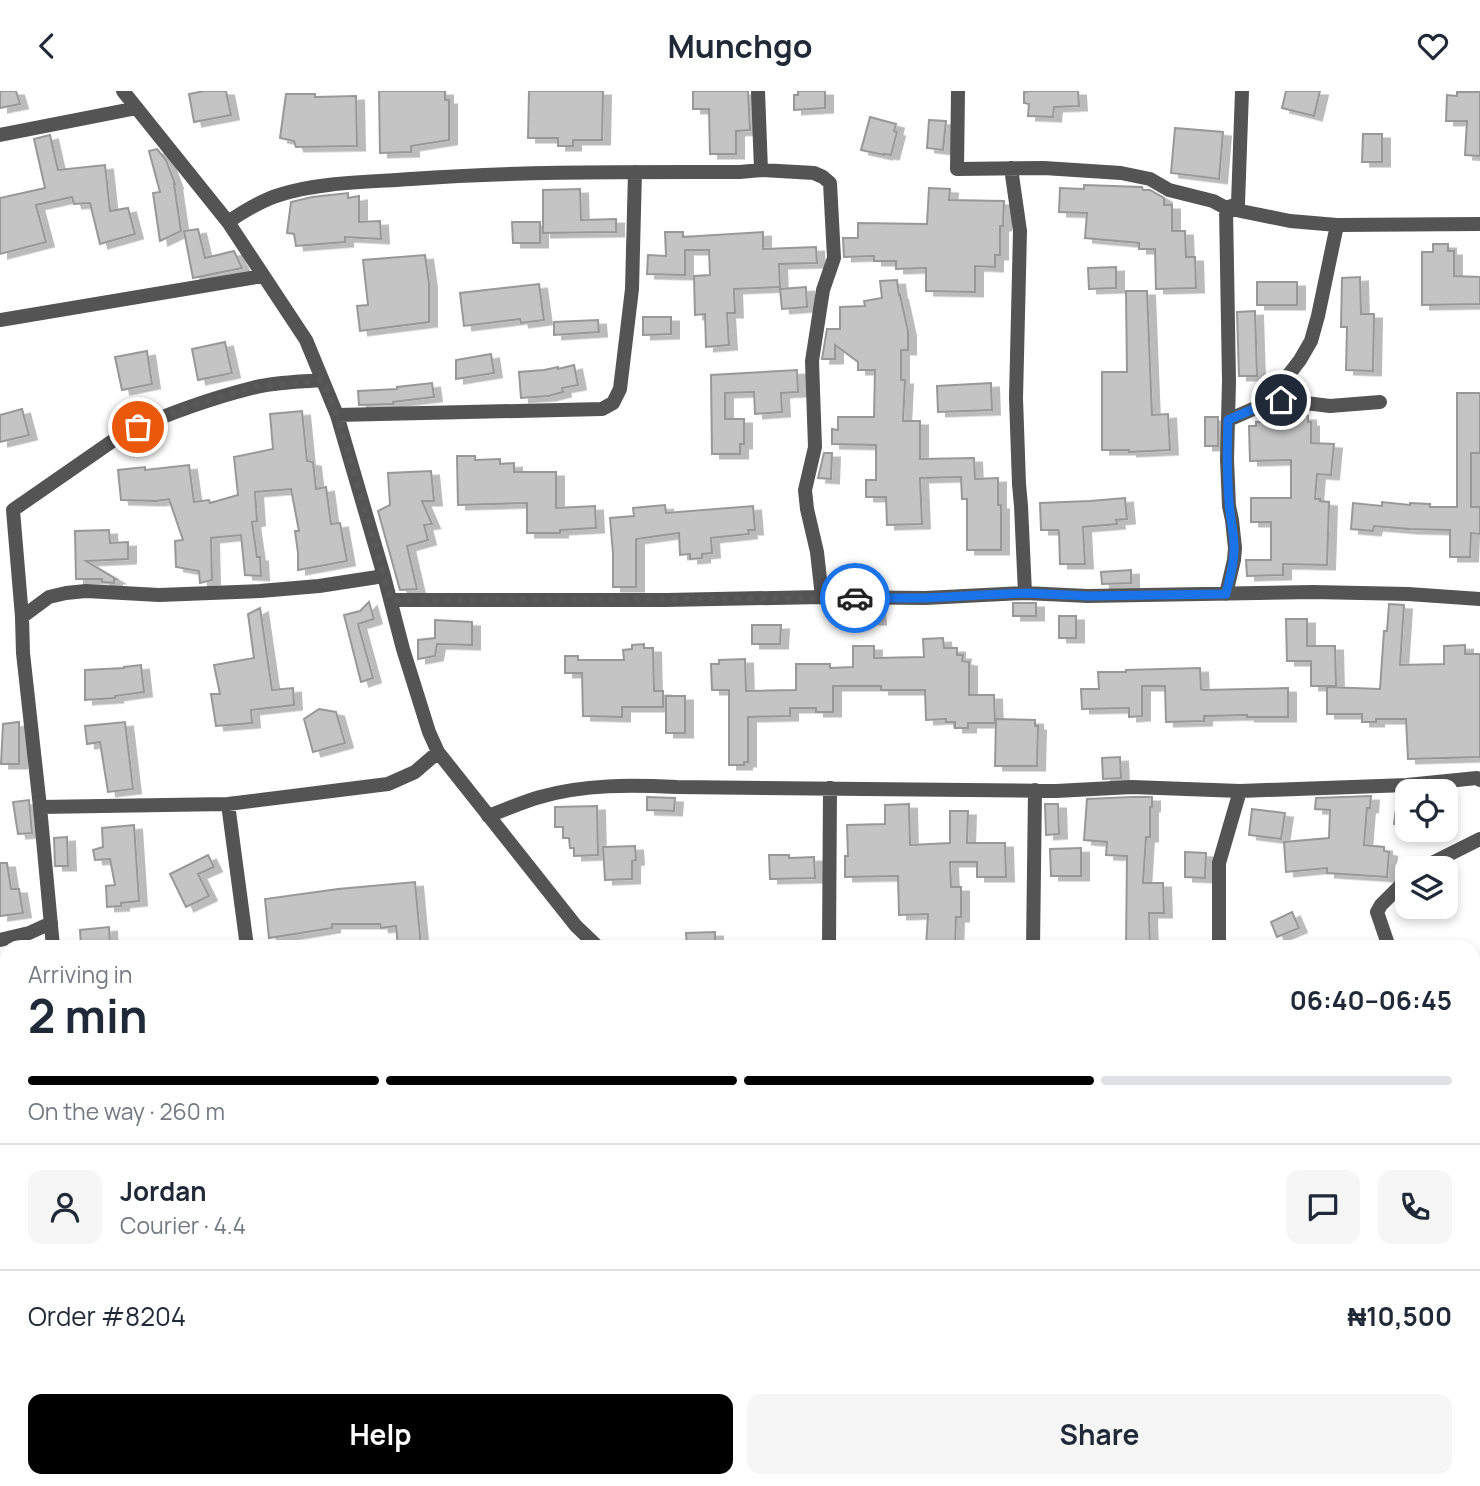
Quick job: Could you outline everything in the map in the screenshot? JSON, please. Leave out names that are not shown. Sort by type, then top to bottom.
[{"type":"street","points":[[123,91],[228,222],[306,340],[337,415],[403,649],[438,752],[576,926],[591,940]]},
{"type":"street","points":[[758,91],[761,170]]},
{"type":"street","points":[[958,91],[957,169],[1044,168],[1121,173],[1150,179],[1169,190],[1213,201],[1226,208],[1290,221],[1337,225],[1480,225]]},
{"type":"street","points":[[1226,208],[1238,204],[1242,91]]},
{"type":"street","points":[[0,135],[137,109]]},
{"type":"street","points":[[1011,168],[1020,231],[1016,398],[1025,593]]},
{"type":"street","points":[[228,222],[254,205],[281,194],[313,187],[467,175],[761,170],[814,173],[823,177],[830,183],[834,258],[823,290],[812,361],[815,447],[805,490],[817,552],[822,597]]},
{"type":"street","points":[[337,415],[602,409],[613,403],[620,389],[632,289],[635,172]]},
{"type":"street","points":[[1226,208],[1229,381],[1227,459],[1229,506],[1235,548],[1226,594]]},
{"type":"street","points":[[1267,403],[1311,341],[1337,225]]},
{"type":"street","points":[[0,320],[263,276]]},
{"type":"street","points":[[0,518],[131,430],[185,408],[253,387],[322,380]]},
{"type":"street","points":[[1228,420],[1267,403],[1281,400],[1330,406],[1380,403]]},
{"type":"street","points":[[13,510],[24,665],[52,940]]},
{"type":"street","points":[[22,617],[49,597],[66,593],[86,591],[159,595],[260,591],[319,586],[384,576]]},
{"type":"street","points":[[391,600],[925,598],[1025,593],[1088,596],[1313,591],[1480,599]]},
{"type":"street","points":[[40,807],[228,804],[388,785],[415,772],[438,752]]},
{"type":"street","points":[[488,816],[541,796],[590,787],[627,785],[1056,791],[1132,786],[1240,791],[1407,785],[1477,778],[1480,780]]},
{"type":"street","points":[[829,940],[830,788]]},
{"type":"street","points":[[1033,940],[1035,790]]},
{"type":"street","points":[[1219,940],[1219,863],[1240,791]]},
{"type":"street","points":[[228,804],[246,940]]},
{"type":"street","points":[[1446,856],[1480,839]]},
{"type":"street","points":[[1387,940],[1377,912],[1395,891]]},
{"type":"street","points":[[0,940],[29,933],[51,923]]},
{"type":"building","points":[[0,91],[16,91],[20,104],[0,108]]},
{"type":"building","points":[[226,91],[231,115],[194,122],[189,94]]},
{"type":"building","points":[[379,91],[445,91],[445,100],[449,100],[449,140],[411,146],[411,152],[380,153]]},
{"type":"building","points":[[529,91],[603,91],[602,140],[573,140],[573,146],[558,146],[558,138],[528,138]]},
{"type":"building","points":[[693,91],[748,91],[750,130],[736,131],[736,154],[710,154],[709,109],[693,109]]},
{"type":"building","points":[[798,91],[825,91],[825,108],[794,110],[794,95],[798,95]]},
{"type":"building","points":[[1078,91],[1079,106],[1054,107],[1053,117],[1028,116],[1029,104],[1024,103],[1024,92]]},
{"type":"building","points":[[1286,91],[1320,91],[1314,116],[1282,108]]},
{"type":"building","points":[[1457,92],[1480,92],[1480,156],[1465,155],[1467,121],[1446,121],[1447,95],[1457,96]]},
{"type":"building","points":[[286,94],[315,94],[315,97],[356,96],[357,146],[296,147],[294,141],[280,138]]},
{"type":"building","points":[[870,117],[896,124],[894,131],[897,132],[891,155],[861,150]]},
{"type":"building","points":[[929,120],[946,121],[943,150],[927,148]]},
{"type":"building","points":[[1175,128],[1223,132],[1219,179],[1171,173]]},
{"type":"building","points":[[1363,134],[1382,134],[1382,162],[1362,162]]},
{"type":"building","points":[[50,135],[58,170],[105,165],[110,211],[128,208],[135,234],[100,244],[90,203],[74,204],[72,197],[36,205],[46,242],[0,254],[0,198],[45,188],[34,139]]},
{"type":"building","points":[[157,149],[166,160],[175,184],[181,231],[160,241],[153,193],[160,192],[149,151]]},
{"type":"building","points":[[1084,185],[1142,187],[1143,190],[1150,190],[1164,198],[1164,205],[1172,205],[1172,231],[1185,231],[1186,257],[1195,257],[1196,288],[1156,289],[1155,249],[1139,249],[1139,243],[1085,238],[1087,213],[1059,212],[1060,188],[1084,189]]},
{"type":"building","points":[[929,188],[950,189],[949,200],[1004,201],[1003,226],[1000,226],[1000,255],[995,255],[995,267],[975,266],[975,292],[926,291],[926,268],[896,269],[896,261],[874,261],[874,256],[844,257],[843,238],[858,238],[858,223],[927,224]]},
{"type":"building","points":[[580,189],[581,220],[616,219],[616,232],[543,233],[543,190]]},
{"type":"building","points":[[348,193],[348,198],[359,196],[359,222],[380,221],[381,239],[345,237],[345,242],[296,246],[294,234],[287,233],[291,202]]},
{"type":"building","points":[[512,222],[540,222],[540,243],[513,243]]},
{"type":"building","points":[[198,229],[205,258],[234,251],[242,268],[193,278],[184,231]]},
{"type":"building","points":[[665,232],[683,232],[683,237],[763,232],[763,249],[816,247],[817,263],[779,264],[780,287],[734,289],[735,313],[727,313],[729,345],[706,347],[705,314],[695,315],[694,276],[710,275],[709,250],[685,250],[685,275],[647,274],[648,255],[666,256]]},
{"type":"building","points":[[1433,244],[1448,244],[1448,251],[1454,251],[1454,276],[1480,277],[1480,304],[1422,305],[1422,252],[1433,252]]},
{"type":"building","points":[[425,255],[429,283],[429,322],[360,331],[357,306],[368,305],[363,260]]},
{"type":"building","points":[[1116,267],[1116,288],[1089,289],[1088,268]]},
{"type":"building","points":[[1360,277],[1361,314],[1374,314],[1373,371],[1346,370],[1347,327],[1341,327],[1342,278]]},
{"type":"building","points":[[897,280],[908,331],[908,350],[901,350],[901,380],[905,380],[903,421],[920,421],[920,459],[974,458],[975,479],[998,478],[1001,550],[967,550],[967,499],[962,499],[961,477],[920,478],[922,524],[887,525],[886,497],[866,497],[866,480],[876,480],[876,445],[832,444],[832,429],[838,430],[838,417],[874,417],[875,370],[858,370],[858,362],[835,345],[835,359],[822,359],[827,329],[840,329],[840,307],[865,306],[864,301],[882,298],[880,281]]},
{"type":"building","points":[[1257,282],[1297,282],[1297,305],[1257,305]]},
{"type":"building","points":[[539,284],[544,320],[521,323],[520,319],[464,326],[460,293]]},
{"type":"building","points":[[806,287],[807,307],[782,309],[780,289]]},
{"type":"building","points":[[1126,291],[1147,291],[1152,415],[1168,414],[1170,450],[1102,450],[1102,372],[1127,372]]},
{"type":"building","points":[[1255,311],[1257,376],[1239,376],[1237,312]]},
{"type":"building","points":[[643,317],[671,317],[671,334],[643,335]]},
{"type":"building","points":[[598,320],[599,332],[554,335],[554,322]]},
{"type":"building","points":[[225,342],[232,373],[198,380],[192,349]]},
{"type":"building","points":[[147,351],[152,384],[122,390],[115,357]]},
{"type":"building","points":[[491,354],[494,373],[456,379],[456,360]]},
{"type":"building","points":[[574,365],[578,385],[562,388],[563,392],[548,396],[521,398],[519,372]]},
{"type":"building","points":[[797,370],[798,392],[781,393],[782,412],[755,414],[754,392],[725,393],[725,419],[744,419],[744,444],[740,444],[740,454],[712,454],[711,375]]},
{"type":"building","points":[[432,383],[434,397],[393,404],[359,405],[358,391],[397,389]]},
{"type":"building","points":[[991,383],[992,410],[938,412],[937,386]]},
{"type":"building","points":[[1457,393],[1480,393],[1480,453],[1471,453],[1471,507],[1480,507],[1480,534],[1471,533],[1470,557],[1450,557],[1450,530],[1374,526],[1373,531],[1351,529],[1353,503],[1382,506],[1382,502],[1410,503],[1430,504],[1430,507],[1457,507]]},
{"type":"building","points":[[22,409],[29,435],[0,442],[0,415]]},
{"type":"building","points":[[302,411],[307,461],[313,462],[316,489],[326,487],[331,524],[340,523],[347,561],[298,570],[295,531],[299,531],[291,489],[255,492],[257,521],[252,522],[257,557],[260,557],[261,576],[245,575],[241,535],[211,538],[212,580],[200,583],[199,571],[176,567],[175,541],[183,540],[169,499],[121,500],[118,470],[189,465],[194,502],[209,500],[210,503],[238,495],[234,457],[273,449],[270,414]]},
{"type":"building","points":[[1277,415],[1308,416],[1308,422],[1311,422],[1311,443],[1334,444],[1331,475],[1317,474],[1315,499],[1329,502],[1327,565],[1283,564],[1283,575],[1247,576],[1246,560],[1271,560],[1271,522],[1251,522],[1251,498],[1291,498],[1291,460],[1250,461],[1249,426],[1256,426],[1256,422],[1277,421]]},
{"type":"building","points":[[1205,417],[1218,417],[1218,446],[1205,446]]},
{"type":"building","points":[[824,453],[832,453],[831,479],[818,478]]},
{"type":"building","points":[[457,456],[475,456],[475,460],[500,459],[500,464],[514,463],[514,472],[556,472],[556,508],[595,506],[596,528],[560,530],[560,533],[527,533],[527,503],[458,505]]},
{"type":"building","points":[[431,471],[434,501],[422,501],[432,524],[424,525],[428,540],[407,546],[417,589],[400,590],[378,511],[390,505],[388,473]]},
{"type":"building","points":[[1125,498],[1127,519],[1116,520],[1117,524],[1083,527],[1085,564],[1060,564],[1059,532],[1041,530],[1040,503]]},
{"type":"building","points":[[665,505],[666,513],[753,506],[755,530],[748,530],[749,534],[711,538],[712,553],[702,554],[702,558],[690,559],[690,554],[680,555],[679,533],[636,539],[636,587],[613,587],[610,518],[634,516],[633,508]]},
{"type":"building","points":[[109,530],[110,543],[128,542],[128,559],[86,561],[116,579],[114,583],[102,582],[102,579],[76,579],[75,531]]},
{"type":"building","points":[[1131,570],[1131,583],[1102,584],[1101,572]]},
{"type":"building","points":[[369,602],[374,619],[358,624],[373,678],[361,682],[344,615],[360,611]]},
{"type":"building","points":[[1013,603],[1036,603],[1036,616],[1013,616]]},
{"type":"building","points":[[1389,604],[1404,605],[1400,665],[1444,664],[1444,646],[1465,645],[1465,654],[1480,654],[1480,757],[1408,759],[1406,719],[1362,722],[1362,714],[1327,714],[1327,687],[1380,689],[1384,631],[1387,631]]},
{"type":"building","points":[[853,607],[877,607],[878,620],[853,620]]},
{"type":"building","points":[[260,608],[272,690],[293,688],[294,705],[251,710],[252,723],[216,726],[211,694],[220,694],[214,665],[254,658],[248,614]]},
{"type":"building","points":[[1059,616],[1076,616],[1076,638],[1059,638]]},
{"type":"building","points":[[1286,619],[1307,619],[1307,646],[1335,646],[1336,686],[1311,686],[1311,661],[1287,661]]},
{"type":"building","points":[[435,620],[472,622],[472,645],[437,644],[435,656],[418,659],[418,640],[435,638]]},
{"type":"building","points":[[752,625],[781,625],[780,644],[752,644]]},
{"type":"building","points":[[943,638],[944,648],[957,648],[957,655],[963,655],[962,661],[969,662],[969,695],[994,695],[995,723],[968,723],[968,728],[955,728],[955,722],[946,722],[946,719],[926,720],[925,690],[833,686],[833,712],[816,712],[816,708],[790,708],[790,716],[748,717],[748,762],[744,762],[744,765],[729,765],[729,690],[712,690],[711,664],[719,664],[719,660],[745,659],[746,691],[796,690],[796,664],[830,664],[830,668],[853,667],[853,646],[874,646],[874,658],[924,657],[923,639]]},
{"type":"building","points":[[644,644],[644,648],[653,648],[654,691],[663,691],[663,707],[622,707],[622,717],[583,716],[582,673],[565,673],[565,656],[578,656],[578,660],[624,660],[623,650],[632,649],[632,645]]},
{"type":"building","points":[[141,665],[144,692],[85,700],[85,670]]},
{"type":"building","points":[[1200,668],[1203,690],[1288,688],[1288,717],[1204,716],[1204,721],[1166,722],[1165,686],[1142,686],[1142,716],[1129,717],[1129,708],[1082,709],[1081,689],[1099,689],[1098,672]]},
{"type":"building","points":[[666,696],[685,696],[685,733],[666,733]]},
{"type":"building","points":[[319,709],[336,712],[345,743],[313,752],[304,719]]},
{"type":"building","points":[[996,719],[1035,720],[1035,726],[1038,726],[1037,766],[995,766]]},
{"type":"building","points":[[19,722],[19,764],[1,764],[3,724]]},
{"type":"building","points":[[125,722],[133,789],[108,792],[100,742],[87,744],[85,726]]},
{"type":"building","points":[[1120,757],[1121,778],[1103,779],[1102,758]]},
{"type":"building","points":[[1371,796],[1370,808],[1367,808],[1364,845],[1384,847],[1384,851],[1389,852],[1387,877],[1327,873],[1327,868],[1286,872],[1284,842],[1329,838],[1330,810],[1315,809],[1316,798]]},
{"type":"building","points":[[647,797],[675,798],[674,811],[647,810]]},
{"type":"building","points":[[1152,797],[1150,837],[1146,837],[1143,883],[1163,883],[1164,913],[1149,913],[1150,940],[1126,940],[1127,856],[1106,855],[1107,842],[1084,840],[1087,799]]},
{"type":"building","points":[[29,800],[32,833],[18,834],[13,802]]},
{"type":"building","points":[[909,804],[910,845],[950,843],[950,811],[968,811],[967,843],[1005,843],[1006,877],[977,877],[977,862],[950,862],[951,887],[961,887],[961,917],[956,917],[955,940],[926,940],[928,914],[899,915],[898,876],[845,877],[845,856],[848,856],[847,825],[885,824],[885,805]]},
{"type":"building","points":[[1045,804],[1058,804],[1059,834],[1046,835]]},
{"type":"building","points":[[597,806],[598,855],[574,856],[574,848],[570,848],[569,838],[563,838],[563,827],[555,827],[555,807]]},
{"type":"building","points":[[1252,809],[1285,813],[1281,839],[1249,835]]},
{"type":"building","points":[[134,825],[139,901],[107,907],[106,886],[115,885],[110,859],[95,860],[93,850],[103,847],[102,828]]},
{"type":"building","points":[[67,837],[68,866],[55,866],[54,838]]},
{"type":"building","points":[[635,846],[636,860],[632,861],[632,879],[605,880],[603,847]]},
{"type":"building","points":[[1081,848],[1081,876],[1051,876],[1050,849]]},
{"type":"building","points":[[1185,852],[1206,853],[1205,878],[1185,877]]},
{"type":"building","points":[[208,855],[214,867],[198,874],[209,896],[186,907],[170,874]]},
{"type":"building","points":[[769,855],[789,855],[789,858],[814,857],[815,878],[770,879]]},
{"type":"building","points":[[0,863],[7,863],[11,889],[19,889],[23,913],[0,916]]},
{"type":"building","points":[[415,882],[420,940],[397,940],[396,926],[381,928],[380,924],[332,924],[332,928],[269,938],[265,899]]},
{"type":"building","points":[[1292,912],[1299,928],[1277,937],[1271,922]]},
{"type":"building","points":[[109,927],[110,940],[81,940],[80,930]]},
{"type":"building","points":[[715,932],[715,940],[686,940],[686,933]]},
{"type":"way so far","points":[[138,427],[185,408],[253,387],[322,380],[337,415],[391,600],[855,598]]},
{"type":"route","points":[[855,598],[1025,593],[1088,596],[1226,594],[1235,548],[1229,506],[1228,420],[1267,403],[1281,400]]}]
